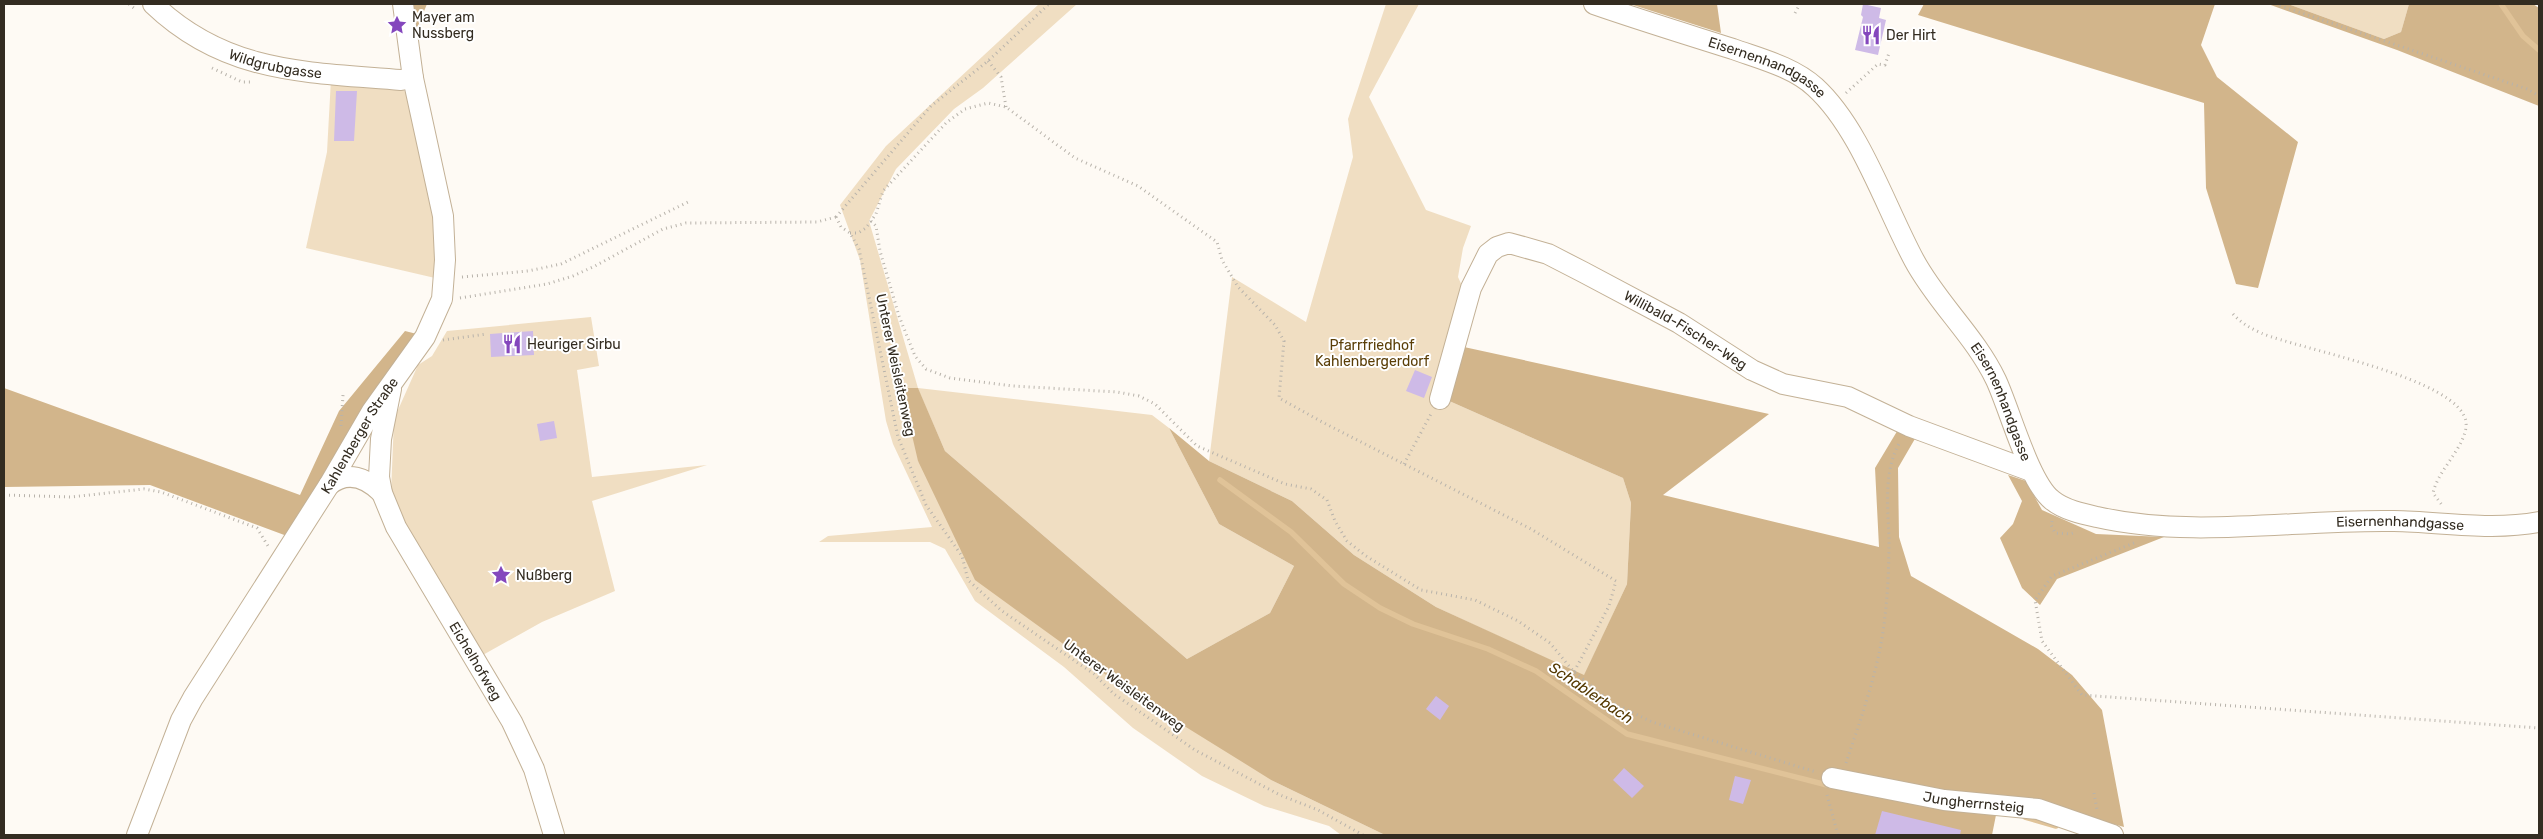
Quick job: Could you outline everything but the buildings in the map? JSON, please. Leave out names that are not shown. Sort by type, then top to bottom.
[{"type":"street","name":"Wildgrubgasse","points":[[153,4],[196,37],[233,56],[252,62],[294,71],[401,80],[413,78]]},
{"type":"street","name":"Kahlenberger Straße","points":[[138,835],[181,720],[210,671],[329,485],[372,411],[425,336],[442,299],[444,276],[443,216],[413,78],[403,4]]},
{"type":"street","name":"Eisernenhandgasse","points":[[1594,4],[1751,56],[1798,74],[1814,86],[1832,105],[1859,149],[1915,263],[1988,364],[2011,413],[2031,471],[2044,492],[2058,504],[2083,514],[2166,528],[2361,521],[2497,528],[2539,522]]},
{"type":"street","name":"Willibald-Fischer-Weg","points":[[1440,399],[1471,288],[1488,254],[1497,246],[1509,244],[1527,246],[1548,254],[1679,324],[1769,378],[1783,384],[1848,397],[1909,426],[2031,471]]},
{"type":"street","name":"Eichelhofweg","points":[[392,383],[379,459],[382,493],[408,549],[520,738],[542,791],[554,835]]},
{"type":"street","points":[[329,485],[342,478],[358,478],[371,483],[382,493]]},
{"type":"street","name":"Jungherrnsteig","points":[[1839,771],[1944,800],[2038,809],[2113,835]]},
{"type":"path","points":[[442,299],[488,294],[547,284],[573,276],[663,229],[686,223],[818,222],[836,217],[931,106],[988,61],[1048,4]]},
{"type":"path","points":[[1795,13],[1800,4]]},
{"type":"path","points":[[2275,4],[2527,89],[2539,96]]},
{"type":"path","points":[[1832,105],[1878,64],[1885,65],[1889,53]]},
{"type":"path","points":[[988,61],[1000,77],[1006,107]]},
{"type":"path","points":[[850,233],[858,233],[866,228],[871,221],[883,191],[946,123],[965,109],[988,103],[1006,107],[1075,158],[1138,186],[1216,242],[1222,260],[1238,287],[1275,326],[1284,341],[1279,398],[1531,529],[1616,581],[1609,606],[1574,672]]},
{"type":"path","points":[[444,276],[528,271],[562,264],[688,202]]},
{"type":"path","name":"Unterer Weisleitenweg","points":[[836,217],[841,227],[850,233],[858,249],[898,437],[926,504],[962,556],[968,580],[1002,611],[1094,674],[1114,694],[1195,750],[1280,795],[1318,810],[1363,835]]},
{"type":"path","points":[[871,221],[876,226],[880,251],[899,316],[915,356],[926,369],[950,378],[1013,386],[1117,392],[1147,400],[1155,404],[1197,446],[1285,484],[1311,489],[1326,500],[1335,521],[1347,541],[1366,556],[1422,590],[1475,600],[1518,621],[1550,643],[1574,672],[1611,702],[1652,722],[1810,769]]},
{"type":"path","points":[[2232,314],[2244,325],[2263,334],[2366,362],[2453,401],[2466,420],[2465,434],[2435,482],[2433,493],[2454,525]]},
{"type":"path","points":[[425,336],[441,340],[487,334]]},
{"type":"path","points":[[1404,464],[1440,399]]},
{"type":"path","points":[[1839,771],[1877,666],[1886,615],[1889,552],[1888,476],[1894,452],[1909,426]]},
{"type":"path","points":[[4,496],[71,497],[144,489],[161,492],[257,528],[266,545],[284,556]]},
{"type":"path","points":[[2166,528],[2149,537],[2052,576],[2035,600],[2042,641],[2082,695],[2539,728]]},
{"type":"path","points":[[1826,798],[1838,835]]},
{"type":"green space","points":[[1039,4],[1077,4],[983,88],[954,109],[896,169],[869,221],[918,388],[1152,415],[1169,428],[1219,524],[1294,566],[1270,613],[1187,659],[945,451],[918,389],[918,461],[1273,781],[1385,835],[1341,835],[1329,826],[1264,806],[1202,776],[1133,728],[1064,667],[975,601],[945,549],[930,542],[819,542],[828,536],[932,527],[893,444],[886,421],[860,260],[840,205],[886,146]]},
{"type":"green space","name":"Pfarrfriedhof Kahlenbergerdorf","points":[[1386,4],[1419,4],[1369,97],[1426,210],[1471,226],[1463,248],[1458,277],[1463,288],[1447,400],[1623,478],[1631,503],[1627,584],[1584,676],[1436,607],[1354,555],[1292,501],[1209,461],[1232,277],[1306,322],[1353,157],[1348,119]]},
{"type":"green space","points":[[2288,4],[2409,4],[2401,32],[2384,39]]},
{"type":"green space","points":[[331,79],[402,88],[407,94],[436,230],[435,278],[306,248],[327,152]]},
{"type":"green space","points":[[591,317],[599,366],[577,370],[592,477],[707,465],[592,501],[615,591],[542,622],[481,656],[405,533],[391,493],[394,419],[418,365],[432,356],[447,331]]},
{"type":"shaded area","points":[[412,4],[427,4],[415,33]]},
{"type":"shaded area","points":[[1630,4],[1717,4],[1721,33]]},
{"type":"shaded area","points":[[1924,4],[2215,4],[2201,45],[2217,77],[2298,142],[2258,288],[2236,284],[2206,188],[2204,103],[1918,15]]},
{"type":"shaded area","points":[[2268,4],[2288,4],[2384,39],[2401,32],[2409,4],[2533,4],[2539,8],[2539,106],[2397,50]]},
{"type":"shaded area","points":[[405,331],[417,334],[287,536],[150,485],[4,487],[4,388],[300,495],[339,411]]},
{"type":"shaded area","points":[[1464,347],[1769,414],[1663,495],[1879,547],[1875,468],[1899,428],[1916,437],[1898,468],[1899,537],[1911,576],[2038,649],[2072,675],[2102,710],[2124,827],[2041,804],[1996,815],[1992,835],[1385,835],[1273,781],[1131,693],[975,580],[918,461],[901,388],[918,388],[945,451],[1187,659],[1270,613],[1294,566],[1219,524],[1169,428],[1209,461],[1292,501],[1354,555],[1436,607],[1584,675],[1627,584],[1631,503],[1623,478],[1447,400]]},
{"type":"shaded area","points":[[2008,475],[2026,481],[2042,510],[2096,534],[2164,537],[2057,579],[2040,605],[2022,588],[2000,538],[2013,524],[2022,501]]},
{"type":"waterway","points":[[2501,4],[2523,36],[2539,50]]},
{"type":"waterway","name":"Schablerbach","points":[[1220,480],[1291,532],[1344,584],[1380,608],[1413,624],[1488,649],[1536,671],[1627,734],[1831,786]]},
{"type":"waterway","name":"Schablerbach","points":[[2025,817],[2056,826]]},
{"type":"place","name":"Mayer am Nussberg","points":[[397,25]]},
{"type":"place","name":"Der Hirt","points":[[1871,35]]},
{"type":"place","name":"Heuriger Sirbu","points":[[512,344]]},
{"type":"place","name":"Nußberg","points":[[501,575]]}]
